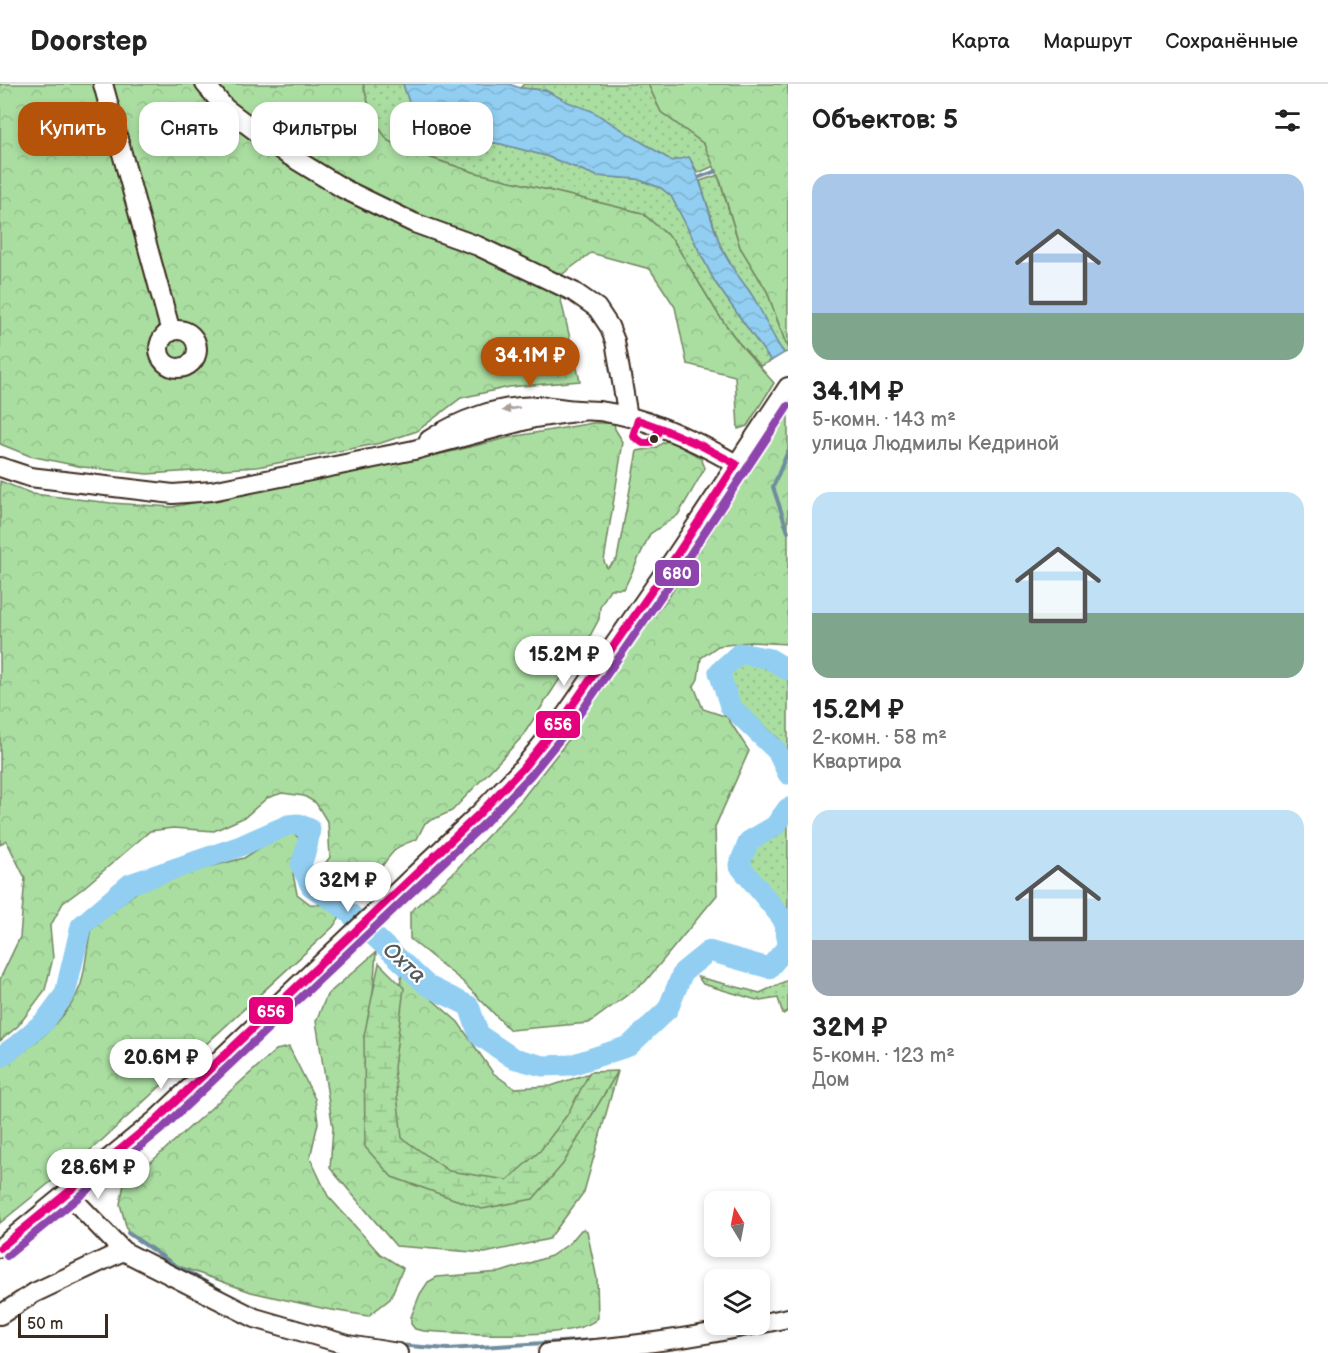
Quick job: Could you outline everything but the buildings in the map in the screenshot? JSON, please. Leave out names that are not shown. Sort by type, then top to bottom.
[{"type":"street","points":[[103,84],[171,332]]},
{"type":"street","points":[[205,84],[225,108],[285,153],[344,189],[414,223],[478,246],[574,292],[597,308],[609,326],[615,341],[628,417]]},
{"type":"street","points":[[0,1248],[156,1120],[384,904],[523,768],[565,716],[678,553],[788,387]]},
{"type":"street","points":[[0,467],[30,477],[173,494],[212,491],[414,450],[449,427],[467,419],[512,407],[538,406],[605,412],[628,417],[706,446],[736,464]]},
{"type":"street","points":[[68,1194],[123,1251],[255,1318],[348,1345],[387,1353]]},
{"type":"street","points":[[0,1315],[34,1293],[123,1251]]},
{"type":"street","points":[[770,1322],[788,1318]]},
{"type":"street","points":[[548,1353],[621,1347],[704,1334]]},
{"type":"green space","points":[[0,84],[363,84],[368,102],[251,102],[251,156],[378,156],[378,126],[390,142],[390,156],[425,156],[473,172],[642,213],[673,240],[718,314],[738,342],[774,383],[747,426],[738,429],[735,376],[687,364],[675,307],[650,269],[591,253],[556,279],[580,381],[509,387],[461,398],[417,431],[381,443],[257,467],[147,474],[83,467],[30,456],[0,444]]},
{"type":"green space","points":[[363,84],[403,84],[409,102],[390,102],[390,142],[378,126],[378,102],[368,102]]},
{"type":"green space","points":[[524,84],[648,84],[661,112],[704,144],[714,166],[698,173],[689,157],[672,161],[545,90],[520,88]]},
{"type":"green space","points":[[648,84],[788,84],[788,345],[767,291],[740,247],[721,183],[704,144],[661,112]]},
{"type":"green space","points":[[493,143],[546,156],[597,176],[637,179],[661,188],[671,196],[715,282],[771,361],[760,366],[738,342],[718,314],[673,240],[642,213],[473,172],[425,156],[493,156]]},
{"type":"green space","points":[[718,175],[740,247],[767,291],[788,345],[788,352],[784,353],[771,335],[750,292],[738,277],[720,245],[700,181]]},
{"type":"green space","points":[[788,415],[788,644],[750,642],[718,646],[701,658],[698,679],[694,686],[703,709],[727,717],[749,751],[715,827],[717,895],[645,982],[589,1023],[510,1030],[462,981],[410,939],[410,912],[453,873],[522,799],[566,743],[626,653],[670,595]]},
{"type":"green space","points":[[593,423],[614,423],[623,442],[604,561],[607,568],[617,559],[637,451],[655,448],[664,442],[671,441],[701,458],[705,468],[678,515],[650,534],[624,589],[610,589],[600,607],[599,619],[584,647],[557,683],[522,737],[452,811],[425,823],[417,839],[396,849],[365,889],[349,898],[338,900],[324,888],[319,872],[330,857],[328,823],[316,803],[304,796],[282,793],[267,798],[245,817],[214,831],[173,828],[150,831],[63,903],[50,927],[53,958],[45,990],[18,1026],[0,1041],[0,979],[20,937],[25,878],[6,840],[0,845],[0,481],[33,494],[172,507],[450,452],[511,437]]},
{"type":"green space","points":[[743,662],[767,667],[788,680],[788,756],[779,739],[737,701],[728,672]]},
{"type":"green space","points":[[788,824],[788,916],[749,864],[753,848],[780,832]]},
{"type":"green space","points":[[292,832],[300,839],[293,874],[297,894],[310,904],[325,905],[341,916],[333,927],[100,1142],[0,1223],[0,1068],[48,1032],[76,997],[81,984],[91,928],[138,891],[174,876],[244,858],[269,842]]},
{"type":"green space","points":[[376,952],[370,1036],[372,1143],[485,1201],[578,1129],[618,1071],[584,1192],[549,1239],[485,1253],[396,1246],[330,1168],[333,1128],[316,1021],[327,995]]},
{"type":"green space","points":[[379,963],[404,988],[394,1068],[402,1138],[449,1171],[507,1180],[540,1151],[567,1115],[590,1072],[618,1071],[563,1164],[533,1199],[482,1209],[392,1177],[365,1147],[364,1036]]},
{"type":"green space","points":[[402,973],[458,1022],[493,1073],[514,1088],[551,1086],[593,1072],[575,1114],[511,1187],[448,1178],[393,1142],[393,1019]]},
{"type":"green space","points":[[698,977],[760,993],[788,980],[788,1011],[783,1014],[778,998],[760,1001],[703,984]]},
{"type":"green space","points":[[289,1047],[315,1099],[318,1123],[310,1158],[328,1196],[380,1254],[403,1268],[390,1299],[368,1316],[251,1292],[173,1264],[128,1233],[120,1204],[124,1184],[276,1050]]},
{"type":"green space","points":[[584,1229],[587,1231],[597,1279],[598,1318],[585,1326],[542,1333],[488,1334],[424,1331],[415,1329],[411,1324],[411,1317],[420,1294],[428,1282],[437,1277],[501,1272],[551,1256],[570,1243]]},
{"type":"water","points":[[403,84],[509,84],[520,88],[545,90],[592,111],[672,161],[689,157],[723,251],[755,299],[784,353],[771,361],[715,282],[671,196],[661,188],[637,179],[597,176],[546,156],[493,143],[493,102],[409,102]]},
{"type":"waterway","points":[[700,177],[716,171]]},
{"type":"waterway","points":[[788,451],[773,487],[788,532]]},
{"type":"waterway","name":"Охта","points":[[788,670],[770,659],[740,653],[719,672],[730,706],[777,751],[788,774]]},
{"type":"waterway","name":"Охта","points":[[788,808],[775,826],[749,841],[739,865],[783,919],[788,942]]},
{"type":"waterway","name":"Охта","points":[[0,1057],[45,1021],[65,994],[81,926],[130,884],[238,847],[288,825],[298,824],[310,829],[301,865],[311,886],[345,909],[428,986],[469,1006],[479,1035],[513,1058],[543,1066],[571,1065],[629,1046],[668,1009],[683,972],[709,951],[769,968],[788,946]]},
{"type":"waterway","points":[[128,1233],[173,1264],[222,1291]]},
{"type":"waterway","points":[[397,1345],[448,1349],[592,1340]]},
{"type":"transit line","name":"680","points":[[7,1256],[163,1128],[486,822],[531,775],[574,722],[687,559],[788,406]]},
{"type":"transit line","name":"656","points":[[638,420],[660,428],[650,443],[643,443],[633,436],[638,420]]},
{"type":"transit line","name":"656","points":[[660,428],[736,464]]},
{"type":"transit line","name":"656","points":[[0,1248],[156,1120],[479,814],[523,768],[565,716],[678,553],[736,464]]}]
